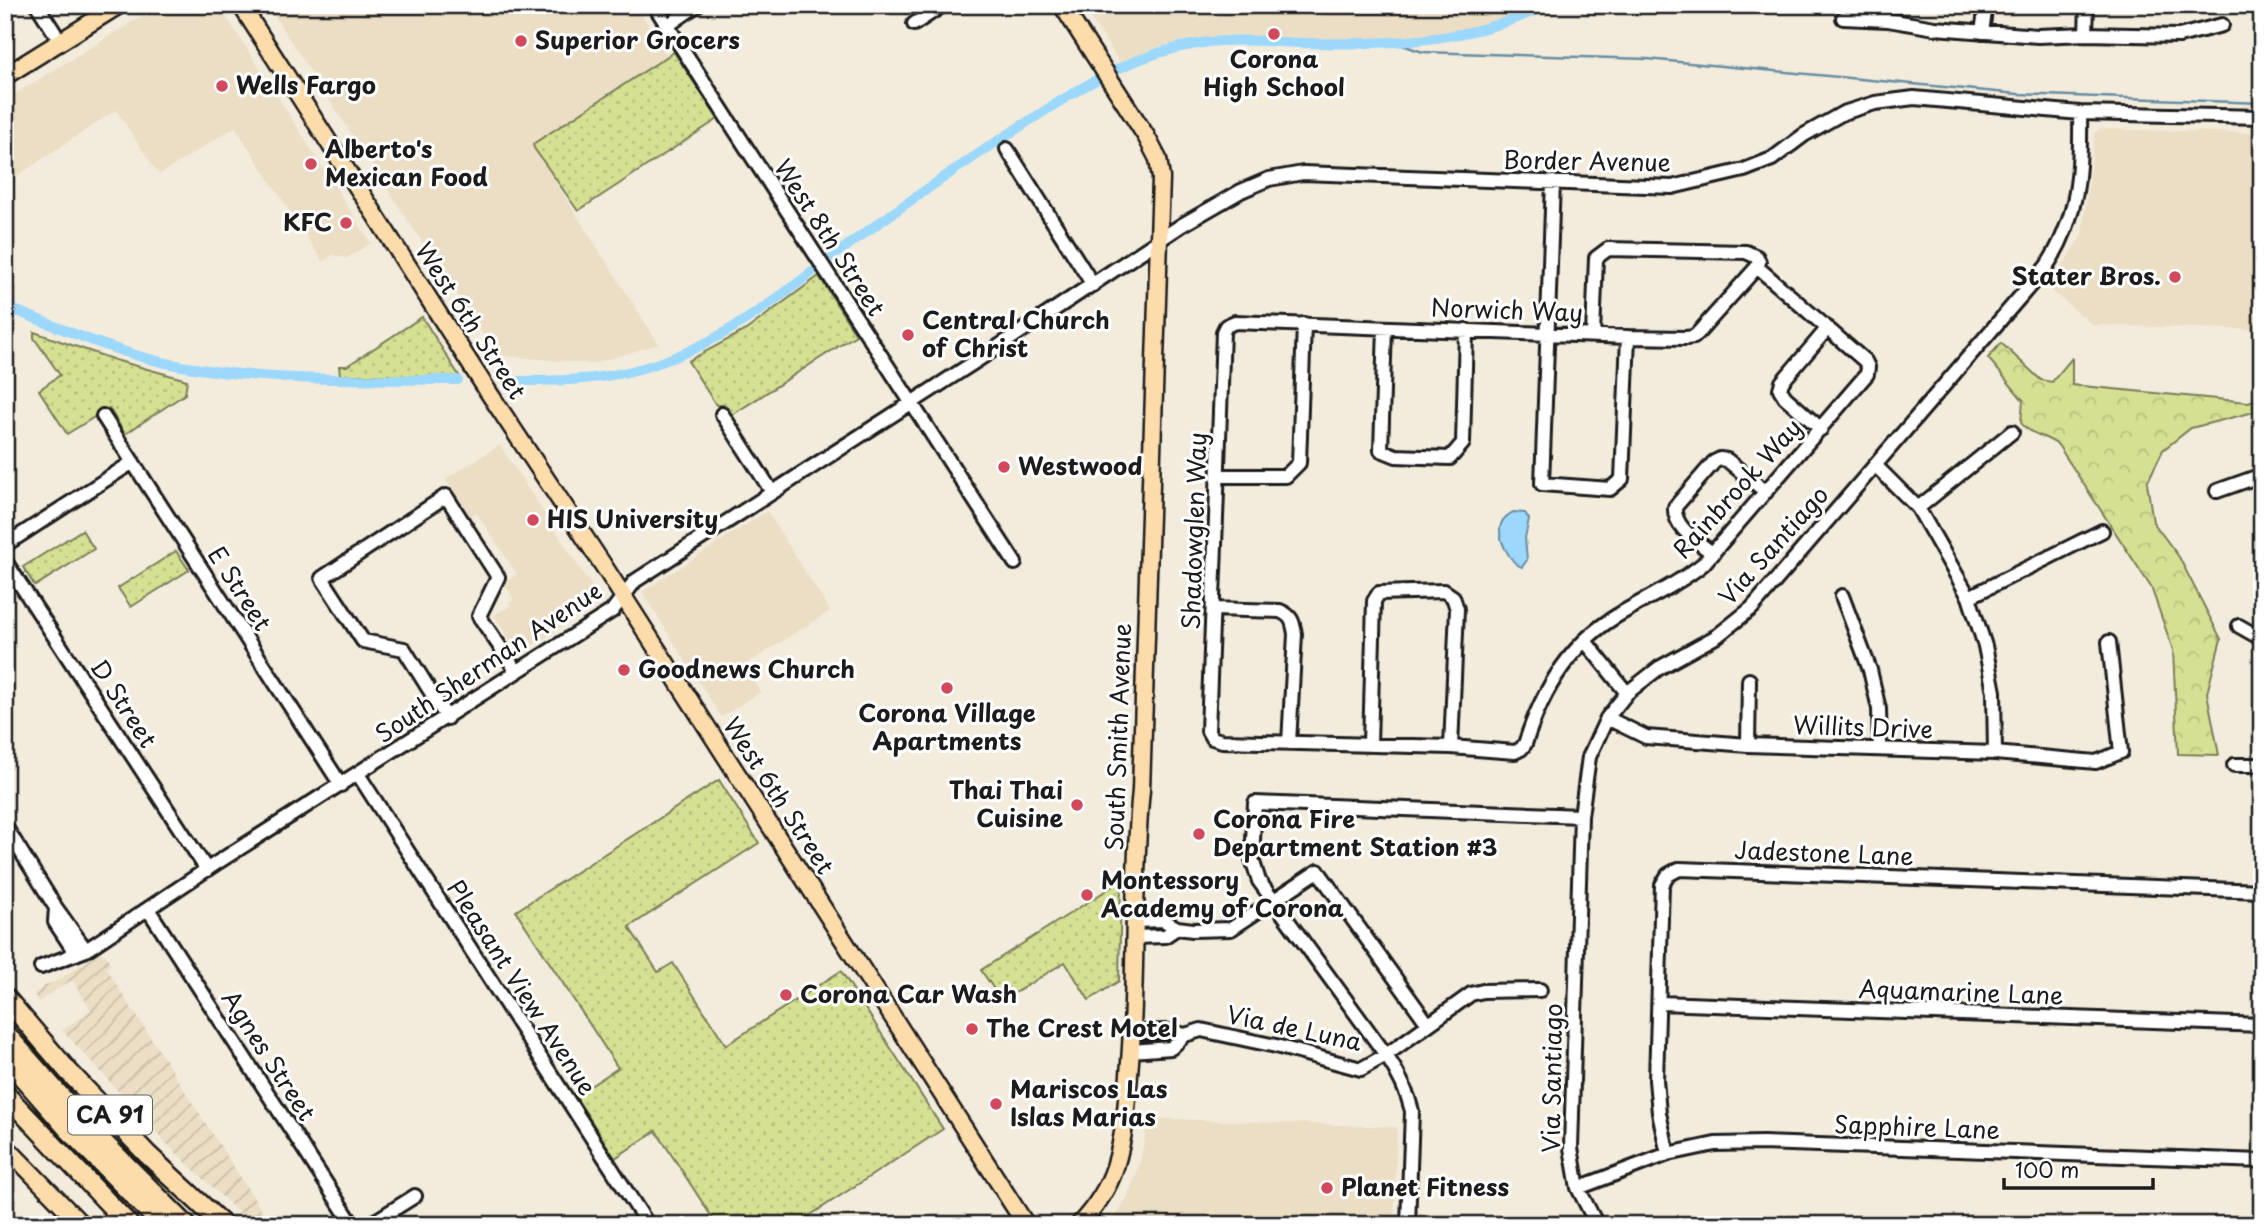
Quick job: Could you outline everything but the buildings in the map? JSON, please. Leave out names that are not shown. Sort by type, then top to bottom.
[{"type":"highway","name":"CA 91","points":[[5,996],[67,1070],[138,1145],[223,1225]]},
{"type":"highway","points":[[5,1032],[83,1122],[186,1225]]},
{"type":"highway","points":[[5,1057],[68,1129],[162,1225]]},
{"type":"highway","name":"CA 91","points":[[5,1094],[129,1225]]},
{"type":"main road","points":[[5,76],[119,5]]},
{"type":"main road","name":"West 6th Street","points":[[241,5],[1026,1225]]},
{"type":"main road","name":"South Smith Avenue","points":[[1062,5],[1146,136],[1158,159],[1161,178],[1131,1051],[1124,1134],[1115,1168],[1107,1187],[1079,1225]]},
{"type":"main road","points":[[5,1146],[82,1225]]},
{"type":"street","points":[[37,5],[60,41]]},
{"type":"street","name":"West 8th Street","points":[[654,5],[1015,563]]},
{"type":"street","points":[[667,26],[697,5]]},
{"type":"street","points":[[914,24],[943,5]]},
{"type":"street","points":[[1888,20],[1890,5]]},
{"type":"street","points":[[1982,32],[1986,5]]},
{"type":"street","points":[[2086,34],[2087,5]]},
{"type":"street","points":[[1843,18],[1888,20],[2038,36],[2179,36],[2222,25]]},
{"type":"street","name":"Border Avenue","points":[[1160,239],[1241,191],[1269,179],[1303,173],[1672,187],[1744,170],[1772,159],[1804,135],[1843,113],[1875,103],[1914,97],[2080,113],[2262,117]]},
{"type":"street","name":"Via Santiago","points":[[1597,1225],[1578,1188],[1571,1148],[1581,816],[1589,757],[1607,718],[1627,693],[1659,668],[1717,636],[1752,608],[2046,267],[2060,246],[2072,214],[2081,164],[2080,113]]},
{"type":"street","points":[[1007,149],[1093,285]]},
{"type":"street","points":[[1553,182],[1542,484],[1610,489],[1622,479],[1628,337]]},
{"type":"street","name":"South Sherman Avenue","points":[[41,967],[81,952],[517,673],[612,611],[635,581],[1160,239]]},
{"type":"street","points":[[1593,335],[1596,258],[1608,249],[1746,252],[1757,257],[1759,262],[1756,267],[1827,329],[1782,382],[1780,389],[1785,397],[1821,429]]},
{"type":"street","name":"Norwich Way","points":[[1226,326],[1235,322],[1628,337],[1694,337],[1756,267]]},
{"type":"street","points":[[1218,476],[1286,476],[1299,463],[1304,324]]},
{"type":"street","name":"Shadowglen Way","points":[[1226,326],[1223,332],[1208,731],[1212,738],[1222,741],[1289,743]]},
{"type":"street","points":[[1385,328],[1381,450],[1396,456],[1450,458],[1463,443],[1466,330]]},
{"type":"street","name":"Rainbrook Way","points":[[1451,747],[1515,752],[1521,749],[1545,694],[1585,641],[1613,618],[1693,573],[1713,554],[1867,374],[1865,360],[1827,329]]},
{"type":"street","points":[[722,414],[772,492]]},
{"type":"street","name":"E Street","points":[[103,416],[341,785]]},
{"type":"street","points":[[1919,508],[2011,432]]},
{"type":"street","points":[[1713,554],[1678,524],[1674,516],[1675,507],[1698,480],[1714,462],[1727,460],[1766,492]]},
{"type":"street","points":[[5,545],[133,462]]},
{"type":"street","points":[[1875,465],[1919,508],[1969,597],[1985,646],[1994,692],[1995,753]]},
{"type":"street","points":[[2217,491],[2262,475]]},
{"type":"street","points":[[447,718],[404,649],[363,641],[322,578],[446,496],[498,577],[480,615],[517,673]]},
{"type":"street","points":[[1969,597],[2102,531]]},
{"type":"street","name":"D Street","points":[[5,561],[207,870]]},
{"type":"street","points":[[1213,609],[1280,611],[1288,615],[1293,622],[1295,634],[1289,743],[1451,747],[1457,610],[1453,597],[1444,591],[1379,593],[1374,601],[1370,744]]},
{"type":"street","points":[[1842,596],[1870,670],[1879,709],[1880,749]]},
{"type":"street","points":[[2239,626],[2262,639]]},
{"type":"street","points":[[1585,641],[1627,693]]},
{"type":"street","name":"Willits Drive","points":[[1607,718],[1646,737],[1748,745],[1995,753],[2096,762],[2121,752],[2109,642]]},
{"type":"street","points":[[1748,745],[1749,680]]},
{"type":"street","points":[[2234,765],[2262,765]]},
{"type":"street","name":"Pleasant View Avenue","points":[[358,774],[648,1225]]},
{"type":"street","points":[[1408,1225],[1412,1111],[1401,1077],[1259,881],[1252,859],[1255,803],[1581,816]]},
{"type":"street","points":[[5,826],[56,908],[55,922],[81,952]]},
{"type":"street","name":"Jadestone Lane","points":[[1668,1154],[1659,1113],[1656,1080],[1662,885],[1668,875],[1679,869],[2262,891]]},
{"type":"street","points":[[1136,929],[1163,920],[1177,928],[1231,929],[1318,871],[1428,1024]]},
{"type":"street","name":"Agnes Street","points":[[148,909],[353,1225]]},
{"type":"street","name":"Via de Luna","points":[[1131,1051],[1171,1048],[1185,1035],[1201,1030],[1276,1045],[1361,1069],[1386,1055],[1472,994],[1483,991],[1540,990]]},
{"type":"street","name":"Aquamarine Lane","points":[[1660,1003],[2262,1025]]},
{"type":"street","name":"Via de Luna","points":[[1132,1032],[1169,1031],[1185,1035]]},
{"type":"street","name":"Sapphire Lane","points":[[1578,1188],[1668,1154],[1715,1144],[1763,1143],[2262,1161]]},
{"type":"street","points":[[369,1225],[415,1196]]},
{"type":"shaded area","points":[[160,5],[219,5],[371,243],[347,258],[333,255],[323,262],[235,127],[159,175],[116,110],[5,184],[5,100]]},
{"type":"shaded area","points":[[267,5],[636,5],[667,55],[532,145],[659,344],[592,364],[496,355]]},
{"type":"shaded area","name":"Corona High School","points":[[1082,5],[1539,5],[1488,25],[1424,38],[1365,42],[1225,36],[1179,42],[1149,50],[1120,63]]},
{"type":"shaded area","points":[[2100,129],[2262,133],[2262,330],[2093,325],[2048,288],[2082,235],[2095,132]]},
{"type":"shaded area","points":[[500,445],[598,596],[594,606],[519,654],[494,615],[510,606],[509,603],[514,600],[504,583],[517,574],[476,512],[469,516],[445,479]]},
{"type":"shaded area","points":[[767,511],[830,611],[745,665],[761,692],[721,717],[642,592]]},
{"type":"shaded area","points":[[100,952],[105,954],[111,964],[106,968],[271,1225],[252,1225],[240,1214],[166,1143],[62,1030],[91,1010],[72,980],[38,1002],[34,994]]},
{"type":"shaded area","points":[[1149,1118],[1397,1127],[1394,1225],[1109,1225],[1127,1198],[1139,1166]]},
{"type":"green space","points":[[674,52],[718,119],[578,211],[533,144]]},
{"type":"green space","points":[[819,276],[856,335],[732,415],[725,405],[716,405],[688,361],[746,330]]},
{"type":"green space","points":[[422,317],[460,377],[340,375],[339,366],[347,366]]},
{"type":"green space","points":[[34,332],[115,360],[187,380],[185,394],[125,434],[109,408],[67,434],[39,390],[60,375],[34,338]]},
{"type":"green space","points":[[2001,343],[2041,380],[2052,382],[2072,358],[2072,385],[2248,402],[2262,398],[2262,410],[2191,428],[2163,450],[2147,483],[2153,522],[2179,557],[2221,639],[2207,693],[2219,755],[2178,754],[2173,650],[2151,587],[2058,445],[2028,430],[2021,423],[2023,400],[1988,358]]},
{"type":"green space","points":[[82,530],[94,549],[35,586],[23,567]]},
{"type":"green space","points":[[176,551],[189,570],[131,607],[118,588]]},
{"type":"green space","points":[[719,780],[759,843],[629,927],[658,972],[673,963],[726,1045],[841,971],[943,1129],[795,1225],[717,1225],[656,1131],[615,1158],[575,1096],[618,1068],[516,911]]},
{"type":"green space","points":[[1121,881],[1119,981],[1089,1000],[1065,962],[1002,1001],[981,970]]},
{"type":"water","points":[[1513,512],[1525,513],[1529,519],[1525,538],[1527,560],[1522,567],[1509,555],[1500,536],[1502,522]]},
{"type":"waterway","points":[[833,256],[950,173],[1064,98],[1107,74],[1152,55],[1203,43],[1228,41],[1367,43],[1428,39],[1488,27],[1548,5]]},
{"type":"waterway","points":[[1396,43],[1423,52],[1647,59],[2018,94],[2262,103]]},
{"type":"waterway","points":[[512,381],[573,380],[615,375],[647,367],[677,356],[733,328],[812,272]]},
{"type":"waterway","points":[[14,310],[127,353],[202,369],[311,379],[458,380]]},
{"type":"place","name":"Corona High School","points":[[1274,34]]},
{"type":"place","name":"Superior Grocers","points":[[521,41]]},
{"type":"place","name":"Wells Fargo","points":[[222,86]]},
{"type":"place","name":"Alberto's Mexican Food","points":[[311,164]]},
{"type":"place","name":"KFC","points":[[346,223]]},
{"type":"place","name":"Stater Bros.","points":[[2175,277]]},
{"type":"place","name":"Central Church of Christ","points":[[908,335]]},
{"type":"place","name":"Westwood","points":[[1004,467]]},
{"type":"place","name":"HIS University","points":[[533,520]]},
{"type":"place","name":"Goodnews Church","points":[[624,670]]},
{"type":"place","name":"Corona Village Apartments","points":[[947,688]]},
{"type":"place","name":"Thai Thai Cuisine","points":[[1077,805]]},
{"type":"place","name":"Corona Fire Department Station #3","points":[[1199,834]]},
{"type":"place","name":"Montessory Academy of Corona","points":[[1087,895]]},
{"type":"place","name":"Corona Car Wash","points":[[786,995]]},
{"type":"place","name":"The Crest Motel","points":[[972,1029]]},
{"type":"place","name":"Mariscos Las Islas Marias","points":[[996,1104]]},
{"type":"place","name":"Planet Fitness","points":[[1327,1188]]}]
